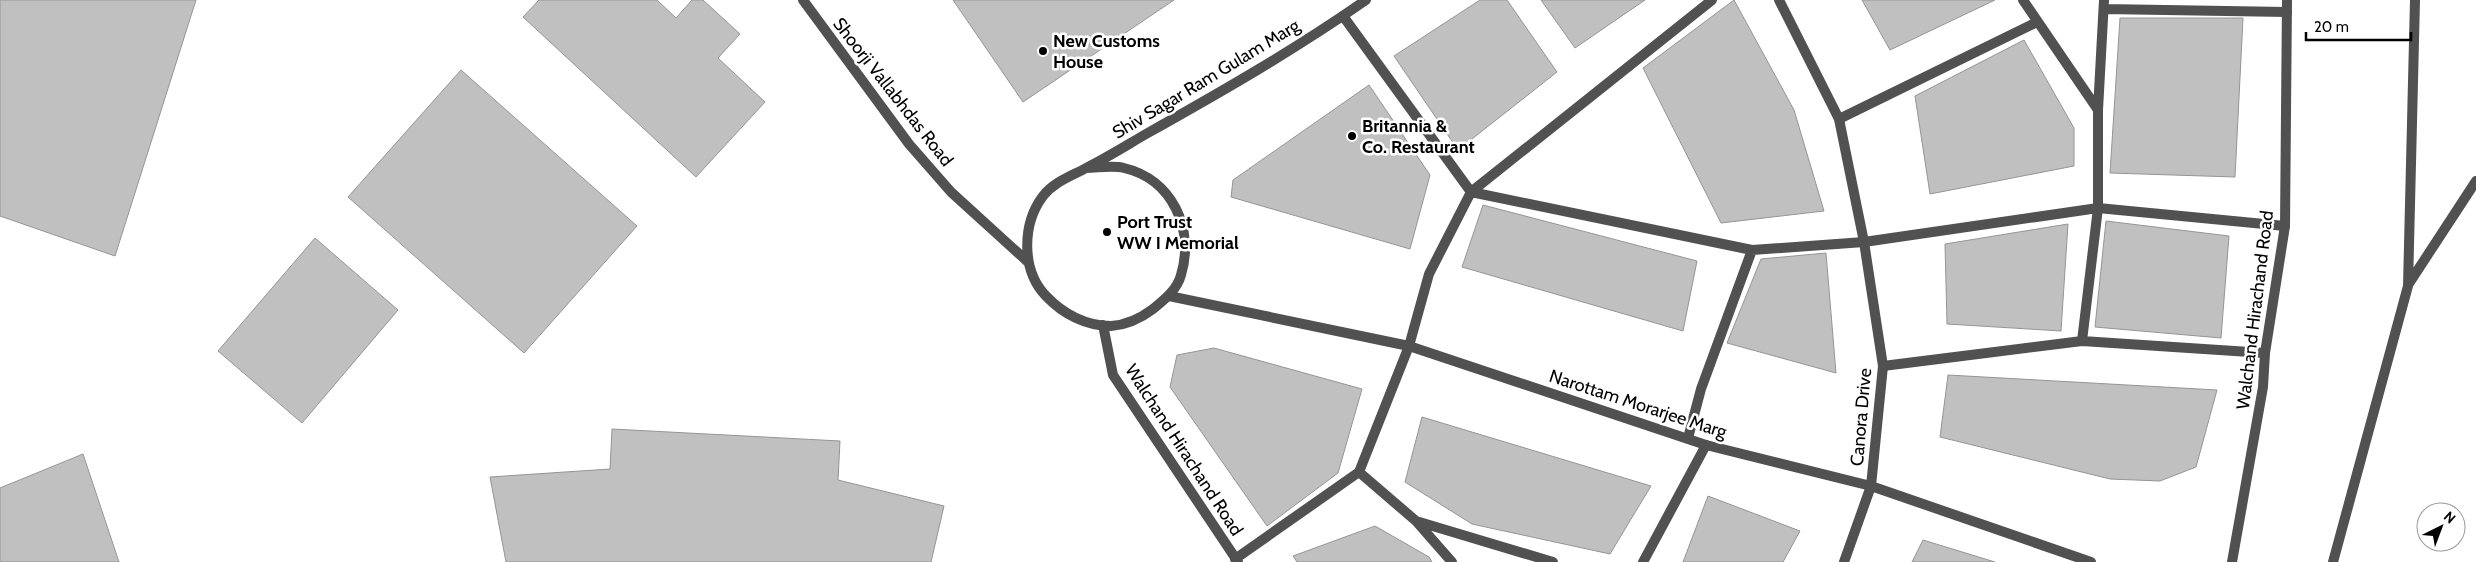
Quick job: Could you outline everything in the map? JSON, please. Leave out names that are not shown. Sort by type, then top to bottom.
[{"type":"street","name":"Shoorji Vallabhdas Road","points":[[803,0],[909,144],[951,192],[1028,262]]},
{"type":"street","name":"Shiv Sagar Ram Gulam Marg","points":[[1086,168],[1207,100],[1366,0]]},
{"type":"street","points":[[1236,560],[1359,472],[1409,346],[1428,274],[1471,192],[1712,0]]},
{"type":"street","name":"Canora Drive","points":[[1779,0],[1839,119],[1864,242],[1884,366],[1871,486],[1844,562]]},
{"type":"street","points":[[2023,0],[2098,110]]},
{"type":"street","name":"Walchand Hirachand Road","points":[[2232,562],[2263,387],[2265,354],[2285,226],[2287,0]]},
{"type":"street","points":[[2333,562],[2408,286],[2415,0]]},
{"type":"street","points":[[2082,342],[2098,208],[2098,110],[2104,4],[2287,12]]},
{"type":"street","points":[[1343,16],[1471,192],[1752,250],[1864,242],[2098,208],[2285,226]]},
{"type":"street","points":[[1839,119],[2037,22]]},
{"type":"street","points":[[1123,167],[1148,178],[1160,186],[1180,213],[1187,242],[1181,276],[1169,296],[1141,318],[1112,326],[1089,324],[1058,309],[1039,289],[1028,262],[1029,224],[1043,196],[1059,180],[1086,168],[1123,167]]},
{"type":"street","points":[[2408,286],[2476,181]]},
{"type":"street","points":[[1688,438],[1701,389],[1752,250]]},
{"type":"street","name":"Narottam Morarjee Marg","points":[[1169,296],[1409,346],[1706,445],[1871,486],[2091,562]]},
{"type":"street","name":"Walchand Hirachand Road","points":[[1104,325],[1113,375],[1236,560]]},
{"type":"street","points":[[1884,366],[2082,342],[2265,354]]},
{"type":"street","points":[[1642,562],[1706,445]]},
{"type":"street","points":[[1359,472],[1416,521],[1452,562]]},
{"type":"street","points":[[1416,521],[1553,562]]},
{"type":"building","points":[[0,0],[196,0],[115,256],[0,216]]},
{"type":"building","points":[[539,0],[657,0],[676,18],[692,0],[703,0],[740,34],[718,58],[765,102],[696,177],[523,17]]},
{"type":"building","name":"New Customs House","points":[[953,0],[1174,0],[1023,102]]},
{"type":"building","points":[[1480,0],[1507,0],[1557,72],[1458,150],[1394,56]]},
{"type":"building","points":[[1541,0],[1645,0],[1575,48]]},
{"type":"building","points":[[1734,0],[1794,110],[1824,211],[1721,223],[1643,68]]},
{"type":"building","points":[[1862,0],[1995,0],[1890,50]]},
{"type":"building","points":[[2120,18],[2243,18],[2235,177],[2110,173]]},
{"type":"building","points":[[2024,40],[2074,128],[2074,166],[1930,194],[1915,96]]},
{"type":"building","points":[[461,70],[637,226],[524,353],[348,197]]},
{"type":"building","points":[[1369,85],[1430,175],[1410,249],[1231,197],[1233,180]]},
{"type":"building","points":[[1483,205],[1697,261],[1683,331],[1462,267]]},
{"type":"building","points":[[2106,221],[2229,236],[2221,338],[2095,327]]},
{"type":"building","points":[[2068,224],[2061,331],[1947,324],[1945,244]]},
{"type":"building","points":[[315,238],[398,310],[302,423],[218,351]]},
{"type":"building","points":[[1826,253],[1836,373],[1727,343],[1761,259]]},
{"type":"building","points":[[1214,348],[1362,389],[1338,473],[1267,526],[1170,387],[1177,355]]},
{"type":"building","points":[[1948,375],[2217,390],[2196,467],[2160,481],[2110,479],[1940,437]]},
{"type":"building","points":[[1422,417],[1651,486],[1610,554],[1472,524],[1405,482]]},
{"type":"building","points":[[612,429],[840,441],[838,480],[944,506],[931,562],[506,562],[490,477],[610,469]]},
{"type":"building","points":[[83,454],[119,562],[0,562],[0,488]]},
{"type":"building","points":[[1708,496],[1800,531],[1783,562],[1683,562]]},
{"type":"building","points":[[1375,526],[1429,557],[1432,562],[1297,562],[1293,556]]},
{"type":"building","points":[[1923,540],[1995,562],[1912,562]]},
{"type":"place","name":"New Customs House","points":[[1043,51]]},
{"type":"place","name":"Britannia & Co. Restaurant","points":[[1352,136]]},
{"type":"place","name":"Port Trust WW I Memorial","points":[[1107,232]]}]
